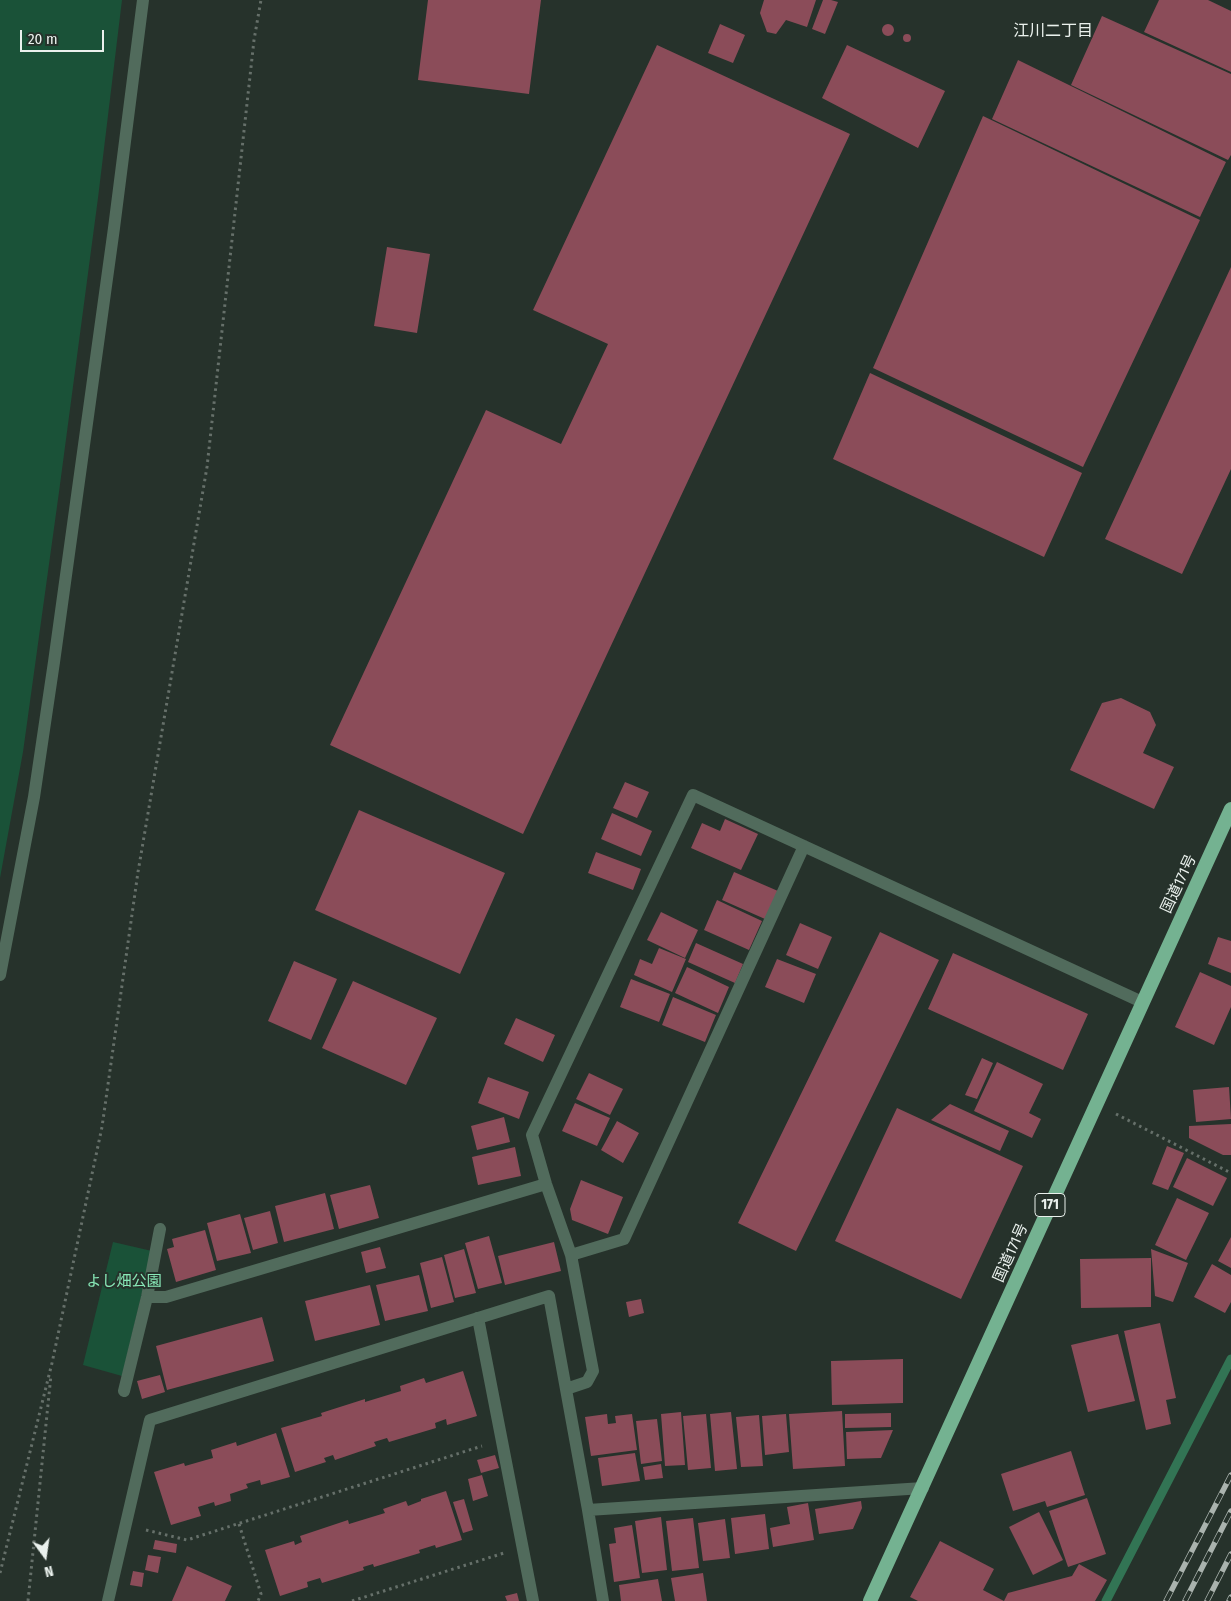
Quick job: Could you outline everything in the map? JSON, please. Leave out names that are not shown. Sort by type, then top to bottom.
[{"type":"highway","name":"国道171号","points":[[870,1601],[1231,809]]},
{"type":"street","points":[[0,975],[34,796],[114,228],[143,0]]},
{"type":"street","points":[[566,1389],[587,1382],[593,1371],[571,1255],[546,1184],[532,1135],[694,795],[1142,1002]]},
{"type":"street","points":[[571,1255],[624,1238],[804,846]]},
{"type":"street","points":[[147,1297],[166,1297],[546,1184]]},
{"type":"street","points":[[124,1391],[147,1297],[160,1229]]},
{"type":"street","points":[[108,1601],[150,1420],[549,1296],[603,1601]]},
{"type":"street","points":[[478,1318],[533,1601]]},
{"type":"street","points":[[588,1510],[923,1488]]},
{"type":"path","points":[[0,1573],[52,1362],[102,1128],[138,872],[207,467],[254,40],[261,0]]},
{"type":"path","points":[[1096,1104],[1231,1173]]},
{"type":"path","points":[[28,1601],[52,1362]]},
{"type":"path","points":[[125,1526],[187,1540],[501,1440]]},
{"type":"path","points":[[239,1524],[264,1601]]},
{"type":"path","points":[[352,1601],[522,1547]]},
{"type":"path","points":[[258,1601],[261,1594]]},
{"type":"green space","points":[[0,0],[122,0],[98,198],[23,752],[0,878]]},
{"type":"green space","name":"よし畑公園","points":[[113,1242],[152,1251],[122,1376],[83,1365]]},
{"type":"building","points":[[428,0],[541,0],[529,94],[418,80]]},
{"type":"building","points":[[764,0],[816,0],[807,27],[786,20],[776,34],[767,32],[760,13]]},
{"type":"building","points":[[823,0],[838,2],[825,34],[812,29]]},
{"type":"building","points":[[1159,0],[1208,0],[1231,11],[1231,72],[1144,32]]},
{"type":"building","points":[[1102,16],[1231,74],[1231,155],[1228,160],[1071,85]]},
{"type":"building","points":[[720,24],[745,35],[733,63],[708,53]]},
{"type":"building","points":[[886,24],[890,24],[894,30],[890,36],[886,36],[882,32],[882,28]]},
{"type":"building","points":[[907,34],[911,38],[907,42],[903,38]]},
{"type":"building","points":[[657,45],[850,134],[523,834],[330,745],[486,410],[561,444],[608,344],[533,310]]},
{"type":"building","points":[[847,45],[945,91],[918,148],[822,98]]},
{"type":"building","points":[[1018,60],[1226,162],[1200,217],[992,119]]},
{"type":"building","points":[[983,116],[1200,220],[1083,467],[873,368]]},
{"type":"building","points":[[387,247],[430,254],[417,333],[374,326]]},
{"type":"building","points":[[1231,267],[1231,469],[1182,574],[1105,539]]},
{"type":"building","points":[[870,373],[1082,473],[1044,557],[833,459]]},
{"type":"building","points":[[1121,698],[1150,712],[1156,725],[1143,753],[1174,767],[1154,809],[1070,770],[1102,703]]},
{"type":"building","points":[[625,782],[649,792],[637,818],[613,808]]},
{"type":"building","points":[[359,810],[505,873],[460,974],[315,910]]},
{"type":"building","points":[[612,813],[652,831],[641,856],[601,839]]},
{"type":"building","points":[[725,819],[758,834],[741,870],[691,848],[702,823],[720,831]]},
{"type":"building","points":[[596,852],[641,869],[633,890],[588,873]]},
{"type":"building","points":[[734,872],[778,891],[765,919],[722,900]]},
{"type":"building","points":[[717,900],[762,921],[749,950],[704,930]]},
{"type":"building","points":[[661,912],[698,930],[685,958],[647,940]]},
{"type":"building","points":[[800,923],[832,937],[818,969],[786,955]]},
{"type":"building","points":[[880,932],[939,960],[796,1251],[738,1223]]},
{"type":"building","points":[[1218,937],[1231,941],[1231,973],[1208,964]]},
{"type":"building","points":[[696,943],[743,964],[735,983],[688,962]]},
{"type":"building","points":[[659,948],[686,959],[672,992],[634,975],[640,959],[652,964]]},
{"type":"building","points":[[953,953],[1088,1014],[1063,1070],[928,1009]]},
{"type":"building","points":[[777,959],[816,974],[804,1003],[765,987]]},
{"type":"building","points":[[294,961],[337,979],[311,1040],[268,1021]]},
{"type":"building","points":[[687,967],[729,987],[718,1013],[675,993]]},
{"type":"building","points":[[1200,972],[1231,986],[1231,1007],[1214,1045],[1175,1027]]},
{"type":"building","points":[[631,979],[670,994],[659,1022],[620,1007]]},
{"type":"building","points":[[353,981],[437,1018],[406,1085],[322,1048]]},
{"type":"building","points":[[673,997],[716,1015],[705,1042],[662,1025]]},
{"type":"building","points":[[516,1018],[555,1035],[543,1062],[504,1044]]},
{"type":"building","points":[[982,1058],[993,1063],[977,1099],[965,1095]]},
{"type":"building","points":[[997,1062],[1043,1084],[1029,1113],[1041,1119],[1032,1138],[974,1111]]},
{"type":"building","points":[[589,1073],[623,1089],[610,1115],[576,1099]]},
{"type":"building","points":[[488,1077],[529,1092],[519,1119],[478,1103]]},
{"type":"building","points":[[1229,1087],[1231,1119],[1196,1122],[1193,1090]]},
{"type":"building","points":[[575,1103],[610,1118],[597,1146],[562,1131]]},
{"type":"building","points":[[950,1104],[1009,1131],[1000,1151],[931,1120]]},
{"type":"building","points":[[897,1108],[1023,1166],[961,1299],[835,1241]]},
{"type":"building","points":[[504,1117],[510,1142],[477,1150],[471,1126]]},
{"type":"building","points":[[617,1121],[639,1133],[623,1163],[601,1150]]},
{"type":"building","points":[[1231,1124],[1231,1155],[1223,1155],[1189,1138],[1189,1126]]},
{"type":"building","points":[[1167,1146],[1184,1153],[1168,1190],[1152,1184]]},
{"type":"building","points":[[515,1147],[521,1176],[478,1185],[472,1157]]},
{"type":"building","points":[[1187,1158],[1227,1178],[1213,1206],[1173,1187]]},
{"type":"building","points":[[581,1180],[623,1197],[608,1234],[572,1220],[570,1209]]},
{"type":"building","points":[[370,1185],[379,1218],[339,1229],[330,1195]]},
{"type":"building","points":[[325,1193],[334,1229],[284,1242],[275,1206]]},
{"type":"building","points":[[1177,1198],[1209,1213],[1186,1260],[1155,1245]]},
{"type":"building","points":[[270,1211],[278,1243],[253,1250],[244,1218]]},
{"type":"building","points":[[240,1214],[251,1253],[217,1261],[207,1223]]},
{"type":"building","points":[[205,1230],[216,1270],[176,1282],[167,1249],[174,1247],[172,1239]]},
{"type":"building","points":[[489,1236],[502,1283],[478,1289],[465,1243]]},
{"type":"building","points":[[1231,1237],[1231,1268],[1218,1261]]},
{"type":"building","points":[[554,1242],[561,1271],[505,1285],[498,1256]]},
{"type":"building","points":[[380,1247],[386,1268],[366,1273],[361,1252]]},
{"type":"building","points":[[464,1249],[476,1293],[455,1298],[444,1255]]},
{"type":"building","points":[[1151,1249],[1188,1263],[1173,1302],[1155,1296]]},
{"type":"building","points":[[442,1257],[454,1302],[431,1308],[420,1263]]},
{"type":"building","points":[[1151,1258],[1151,1307],[1081,1308],[1080,1259]]},
{"type":"building","points":[[1212,1264],[1231,1275],[1231,1302],[1225,1313],[1194,1297]]},
{"type":"building","points":[[419,1275],[428,1311],[385,1321],[376,1285]]},
{"type":"building","points":[[370,1285],[380,1325],[315,1341],[305,1301]]},
{"type":"building","points":[[641,1299],[644,1313],[629,1317],[626,1302]]},
{"type":"building","points":[[262,1317],[274,1361],[167,1390],[156,1346]]},
{"type":"building","points":[[1160,1323],[1176,1398],[1166,1400],[1171,1424],[1146,1430],[1124,1331]]},
{"type":"building","points":[[1118,1334],[1135,1401],[1088,1412],[1071,1345]]},
{"type":"building","points":[[903,1359],[903,1403],[832,1405],[831,1361]]},
{"type":"building","points":[[463,1371],[477,1416],[447,1425],[446,1419],[435,1423],[436,1428],[389,1442],[387,1438],[374,1442],[376,1446],[335,1460],[333,1455],[324,1458],[326,1462],[295,1472],[281,1428],[322,1416],[321,1413],[365,1399],[365,1402],[401,1391],[400,1386],[424,1378],[426,1383]]},
{"type":"building","points":[[160,1375],[165,1392],[142,1399],[137,1381]]},
{"type":"building","points":[[842,1411],[845,1466],[793,1469],[789,1414]]},
{"type":"building","points":[[681,1412],[685,1465],[665,1466],[661,1414]]},
{"type":"building","points":[[731,1412],[737,1469],[715,1471],[710,1414]]},
{"type":"building","points":[[891,1413],[891,1427],[845,1428],[845,1414]]},
{"type":"building","points":[[607,1414],[608,1424],[616,1423],[615,1416],[632,1414],[637,1450],[591,1456],[585,1417]]},
{"type":"building","points":[[706,1414],[711,1468],[688,1470],[683,1416]]},
{"type":"building","points":[[786,1414],[789,1452],[765,1455],[762,1416]]},
{"type":"building","points":[[759,1415],[763,1466],[741,1467],[736,1417]]},
{"type":"building","points":[[657,1419],[662,1461],[641,1464],[636,1421]]},
{"type":"building","points":[[893,1430],[881,1458],[847,1459],[846,1432]]},
{"type":"building","points":[[276,1433],[290,1477],[261,1485],[260,1480],[246,1484],[248,1488],[230,1494],[231,1501],[215,1506],[214,1502],[198,1507],[201,1516],[171,1525],[154,1472],[184,1463],[185,1466],[213,1458],[211,1450],[236,1442],[237,1446]]},
{"type":"building","points":[[1071,1451],[1085,1495],[1047,1507],[1045,1501],[1013,1511],[1001,1474]]},
{"type":"building","points":[[635,1453],[640,1481],[602,1486],[598,1458]]},
{"type":"building","points":[[495,1455],[499,1468],[481,1473],[477,1460]]},
{"type":"building","points":[[661,1464],[663,1478],[645,1480],[643,1467]]},
{"type":"building","points":[[482,1475],[488,1496],[473,1501],[468,1479]]},
{"type":"building","points":[[446,1491],[462,1540],[436,1548],[435,1545],[419,1550],[420,1553],[374,1567],[373,1564],[363,1567],[364,1570],[322,1583],[320,1578],[307,1582],[308,1587],[280,1596],[265,1550],[294,1541],[295,1545],[302,1542],[300,1536],[348,1520],[349,1524],[385,1513],[383,1509],[406,1501],[408,1506],[421,1501],[421,1499]]},
{"type":"building","points":[[1087,1498],[1106,1554],[1068,1567],[1049,1511]]},
{"type":"building","points":[[464,1499],[473,1530],[463,1533],[453,1502]]},
{"type":"building","points":[[861,1501],[862,1508],[853,1529],[819,1534],[815,1509]]},
{"type":"building","points":[[808,1503],[814,1540],[773,1547],[770,1528],[790,1524],[787,1507]]},
{"type":"building","points":[[1039,1512],[1063,1560],[1033,1575],[1009,1527]]},
{"type":"building","points":[[765,1514],[769,1549],[735,1554],[731,1518]]},
{"type":"building","points":[[661,1517],[667,1570],[642,1573],[635,1521]]},
{"type":"building","points":[[693,1518],[699,1568],[672,1571],[666,1521]]},
{"type":"building","points":[[725,1519],[730,1558],[703,1561],[698,1523]]},
{"type":"building","points":[[632,1525],[640,1578],[614,1582],[609,1544],[616,1543],[614,1528]]},
{"type":"building","points":[[155,1540],[177,1544],[176,1553],[153,1549]]},
{"type":"building","points":[[940,1541],[994,1569],[983,1590],[1004,1601],[918,1601],[910,1597]]},
{"type":"building","points":[[148,1555],[161,1557],[158,1573],[145,1570]]},
{"type":"building","points":[[1079,1564],[1107,1580],[1095,1601],[1004,1601],[1008,1593],[1072,1576]]},
{"type":"building","points":[[187,1566],[232,1586],[225,1601],[172,1601]]},
{"type":"building","points":[[133,1571],[144,1573],[142,1587],[130,1585]]},
{"type":"building","points":[[703,1573],[707,1601],[675,1601],[671,1578]]},
{"type":"building","points":[[658,1579],[662,1601],[621,1601],[619,1585]]},
{"type":"building","points":[[517,1593],[519,1601],[507,1601],[505,1596]]},
{"type":"waterway","points":[[1106,1601],[1231,1359]]},
{"type":"railway","points":[[1166,1601],[1231,1475]]},
{"type":"railway","points":[[1185,1601],[1231,1511]]},
{"type":"railway","points":[[1207,1601],[1231,1554]]},
{"type":"railway","points":[[1229,1601],[1231,1597]]},
{"type":"district","name":"江川二丁目","points":[[1053,32]]}]
